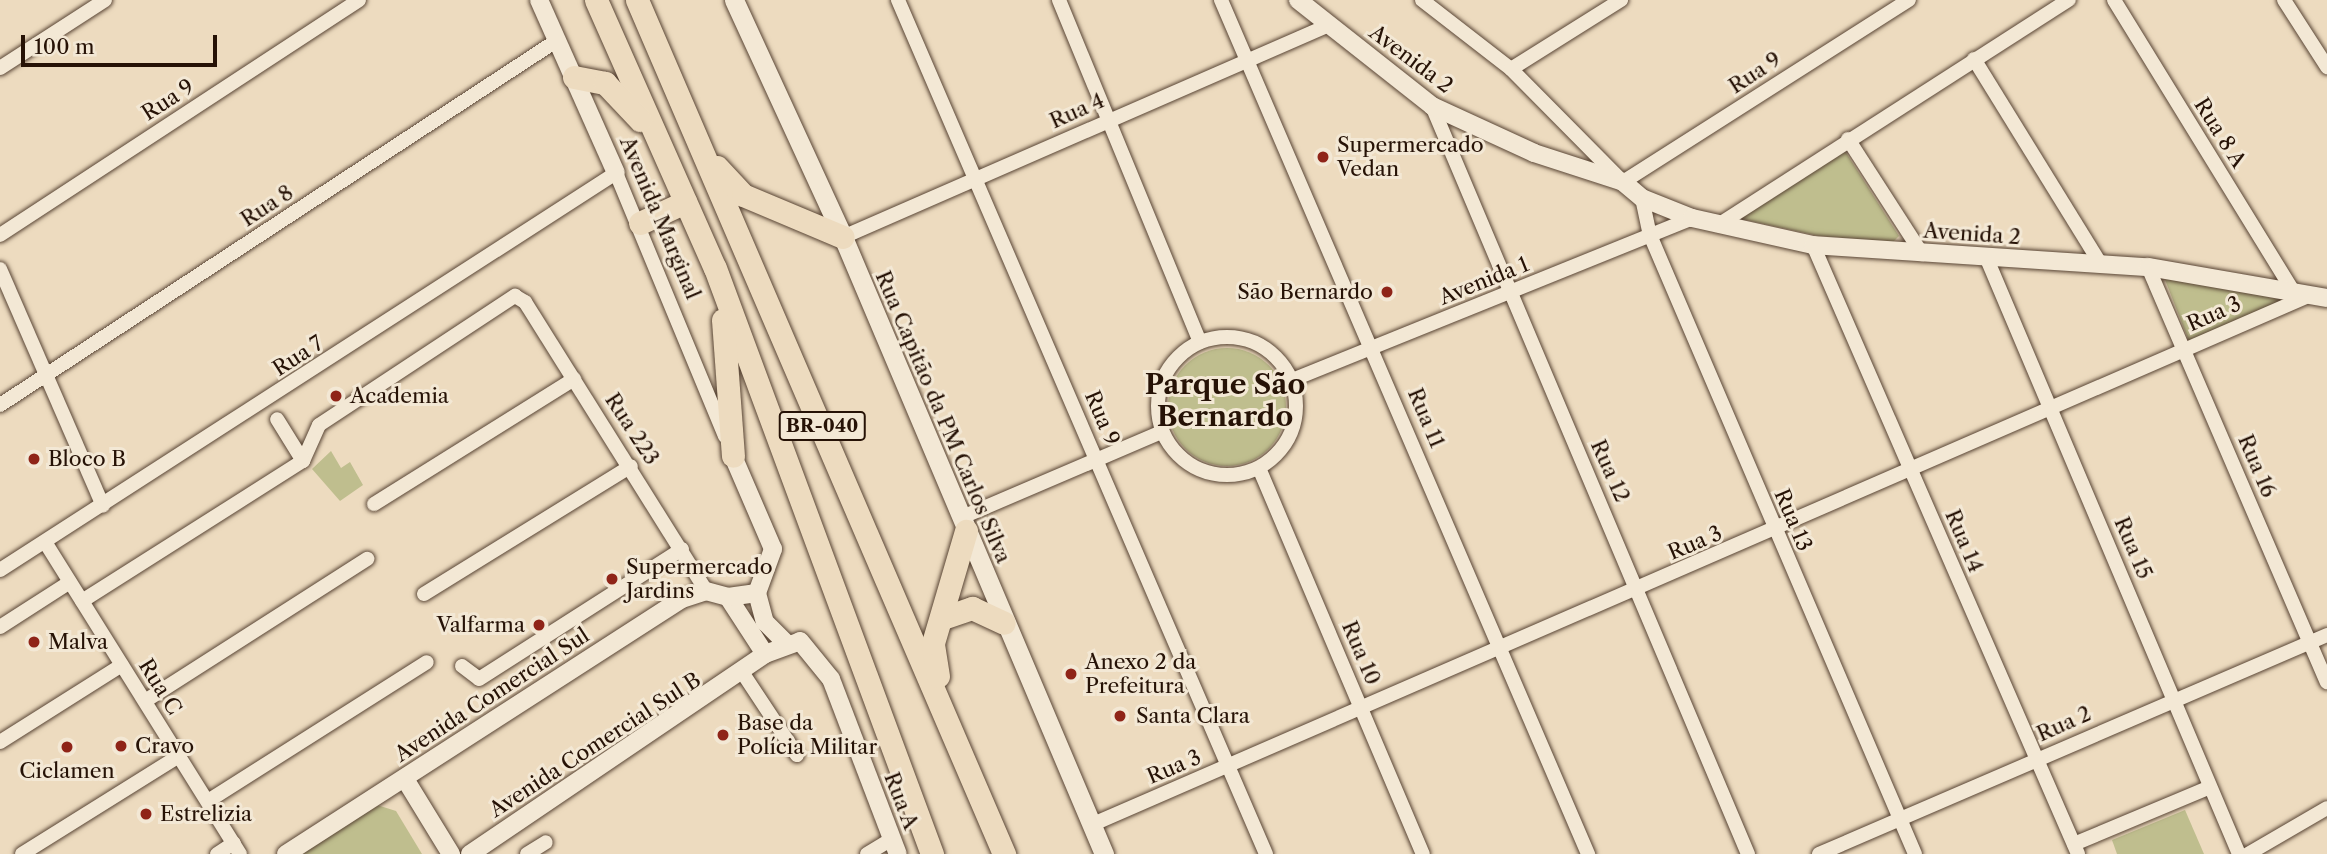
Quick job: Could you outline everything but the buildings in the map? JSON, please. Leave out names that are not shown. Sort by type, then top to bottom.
[{"type":"highway","name":"BR-040","points":[[596,0],[715,268],[932,854]]},
{"type":"highway","name":"BR-040","points":[[637,0],[1004,854]]},
{"type":"highway","points":[[573,77],[604,83],[661,146]]},
{"type":"highway","points":[[696,137],[743,195],[843,237]]},
{"type":"highway","points":[[640,223],[685,202]]},
{"type":"highway","points":[[715,268],[733,456]]},
{"type":"highway","points":[[943,711],[933,643],[943,618],[963,525]]},
{"type":"highway","points":[[943,618],[972,608],[1004,623]]},
{"type":"main road","name":"Rua Capitão da PM Carlos Silva","points":[[734,0],[843,237],[1004,623],[1104,854]]},
{"type":"street","points":[[0,68],[105,0]]},
{"type":"street","name":"Rua 9","points":[[0,235],[359,0]]},
{"type":"street","name":"Avenida Marginal","points":[[539,0],[640,223],[733,456]]},
{"type":"street","name":"Rua 9","points":[[898,0],[1266,854]]},
{"type":"street","points":[[1059,0],[1111,119],[1200,342]]},
{"type":"street","name":"Rua 11","points":[[1221,0],[1588,854]]},
{"type":"street","name":"Avenida 2","points":[[1298,0],[1432,106],[1534,153],[1623,182]]},
{"type":"street","name":"Avenida 2","points":[[1422,0],[1511,69],[1642,198],[1692,218],[1813,245],[1987,259],[2100,262],[2291,289],[2320,296]]},
{"type":"street","points":[[1511,69],[1621,0]]},
{"type":"street","name":"Rua 9","points":[[1623,182],[1909,0]]},
{"type":"street","points":[[1718,225],[1848,139],[2069,0]]},
{"type":"street","name":"Rua 8 A","points":[[2114,0],[2291,289]]},
{"type":"street","points":[[2284,0],[2327,67]]},
{"type":"street","name":"Rua 4","points":[[843,237],[1329,25]]},
{"type":"street","name":"Rua 8","points":[[0,405],[556,41]]},
{"type":"street","points":[[1974,59],[2100,262]]},
{"type":"street","name":"Rua 12","points":[[1432,106],[1508,294],[1640,589],[1748,854]]},
{"type":"street","points":[[1848,139],[1922,254]]},
{"type":"street","name":"Rua 7","points":[[0,570],[616,173]]},
{"type":"street","name":"Rua 13","points":[[1642,198],[1650,235],[1915,854]]},
{"type":"street","name":"Avenida 1","points":[[1292,380],[1692,218]]},
{"type":"street","name":"Rua 14","points":[[1813,245],[2076,849]]},
{"type":"street","name":"Rua 15","points":[[1987,259],[2239,854]]},
{"type":"street","name":"Rua 16","points":[[2148,267],[2327,682]]},
{"type":"street","points":[[0,269],[103,506]]},
{"type":"street","name":"Rua 223","points":[[303,461],[319,425],[514,296],[574,379],[631,466],[706,592]]},
{"type":"street","name":"Rua 3","points":[[1091,825],[1775,532],[1910,467],[2185,350],[2320,296]]},
{"type":"street","points":[[1243,338],[1264,346],[1292,380],[1296,420],[1288,439],[1259,468],[1237,475],[1192,467],[1162,432],[1158,401],[1168,370],[1200,342],[1243,338]]},
{"type":"street","points":[[374,504],[574,379]]},
{"type":"street","points":[[82,601],[303,461],[277,419]]},
{"type":"street","points":[[963,525],[1097,460],[1162,432]]},
{"type":"street","points":[[733,456],[773,549],[757,593],[765,622],[785,642],[765,654],[744,675],[797,755]]},
{"type":"street","points":[[424,594],[631,466]]},
{"type":"street","name":"Rua 10","points":[[1259,468],[1423,854]]},
{"type":"street","name":"Rua C","points":[[45,542],[237,849]]},
{"type":"street","points":[[462,666],[479,679],[681,549]]},
{"type":"street","points":[[145,701],[367,559]]},
{"type":"street","points":[[0,627],[70,583]]},
{"type":"street","points":[[706,592],[728,597],[757,593]]},
{"type":"street","name":"Avenida Comercial Sul","points":[[286,854],[682,600],[706,592]]},
{"type":"street","points":[[728,597],[765,654]]},
{"type":"street","name":"Rua 2","points":[[1819,854],[2327,635]]},
{"type":"street","name":"Rua A","points":[[785,642],[800,641],[824,664],[895,846]]},
{"type":"street","points":[[208,801],[427,662]]},
{"type":"street","points":[[0,742],[121,665]]},
{"type":"street","name":"Avenida Comercial Sul B","points":[[470,854],[744,675]]},
{"type":"street","points":[[22,854],[179,756]]},
{"type":"street","points":[[405,779],[451,854]]},
{"type":"street","points":[[2076,849],[2210,787]]},
{"type":"street","points":[[2248,854],[2327,808]]},
{"type":"street","points":[[527,854],[546,842]]},
{"type":"street","points":[[867,854],[895,846]]},
{"type":"street","points":[[217,854],[237,849]]},
{"type":"shaded area","points":[[1845,151],[1899,236],[1893,242],[1819,236],[1742,219],[1742,211]]},
{"type":"shaded area","points":[[2164,277],[2294,302],[2190,344]]},
{"type":"shaded area","points":[[1227,348],[1250,352],[1269,365],[1282,384],[1286,407],[1282,430],[1269,449],[1250,462],[1227,466],[1204,462],[1185,449],[1172,430],[1168,407],[1172,384],[1185,365],[1204,352]]},
{"type":"shaded area","points":[[331,451],[341,468],[350,462],[363,485],[340,501],[312,469]]},
{"type":"shaded area","points":[[377,805],[396,811],[422,854],[300,854]]},
{"type":"shaded area","points":[[2185,810],[2204,854],[2117,854],[2112,840]]},
{"type":"place","name":"Supermercado Vedan","points":[[1323,157]]},
{"type":"place","name":"São Bernardo","points":[[1387,292]]},
{"type":"place","name":"Academia","points":[[336,396]]},
{"type":"place","name":"Bloco B","points":[[34,459]]},
{"type":"place","name":"Supermercado Jardins","points":[[612,579]]},
{"type":"place","name":"Valfarma","points":[[539,625]]},
{"type":"place","name":"Malva","points":[[34,642]]},
{"type":"place","name":"Anexo 2 da Prefeitura","points":[[1071,674]]},
{"type":"place","name":"Santa Clara","points":[[1120,716]]},
{"type":"place","name":"Base da Polícia Militar","points":[[723,735]]},
{"type":"place","name":"Cravo","points":[[121,746]]},
{"type":"place","name":"Ciclamen","points":[[67,747]]},
{"type":"place","name":"Estrelizia","points":[[146,814]]},
{"type":"district","name":"Parque São Bernardo","points":[[1225,400]]}]
